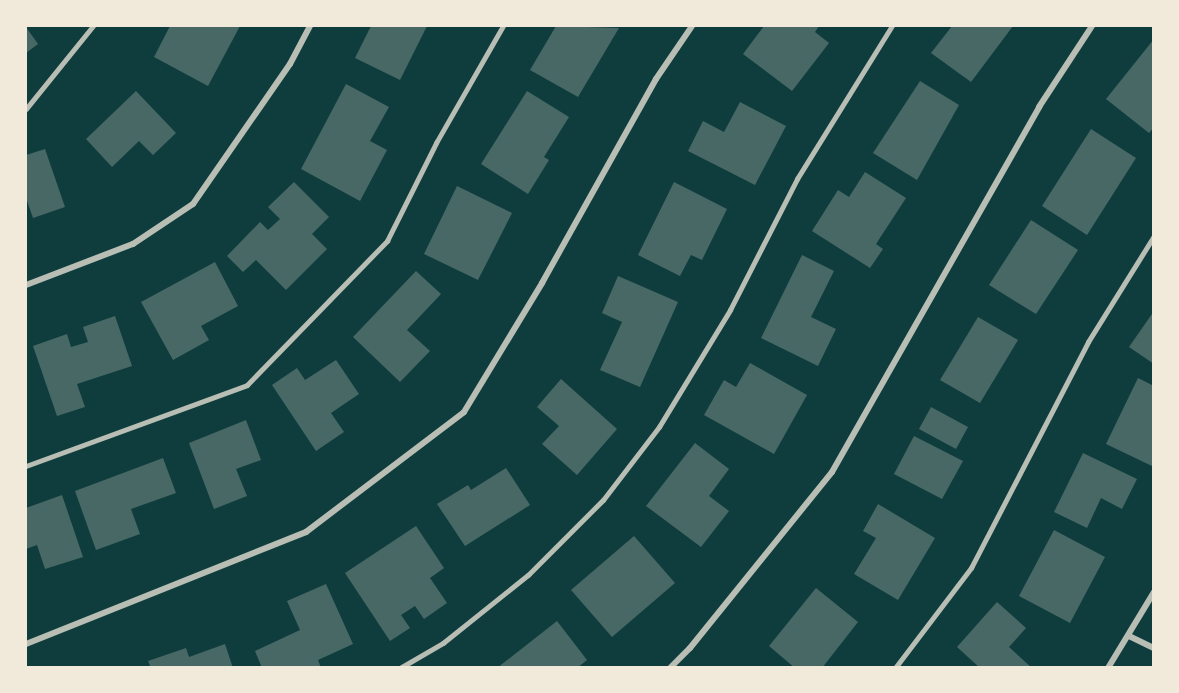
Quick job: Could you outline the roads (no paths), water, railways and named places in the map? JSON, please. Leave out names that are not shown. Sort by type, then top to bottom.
[{"type":"street","points":[[26,285],[133,244],[193,204],[290,64],[310,26]]},
{"type":"street","points":[[26,644],[306,532],[464,412],[542,284],[656,79],[692,26]]},
{"type":"street","points":[[669,668],[690,648],[832,472],[1039,107],[1092,26]]},
{"type":"street","points":[[1108,668],[1154,592]]},
{"type":"street","points":[[1129,636],[1154,648]]},
{"type":"lane","points":[[26,109],[93,26]]},
{"type":"lane","points":[[26,466],[247,385],[387,242],[436,143],[503,26]]},
{"type":"lane","points":[[400,668],[443,643],[528,575],[603,500],[659,427],[730,310],[797,179],[892,26]]},
{"type":"lane","points":[[895,668],[971,568],[1088,342],[1154,236]]}]
